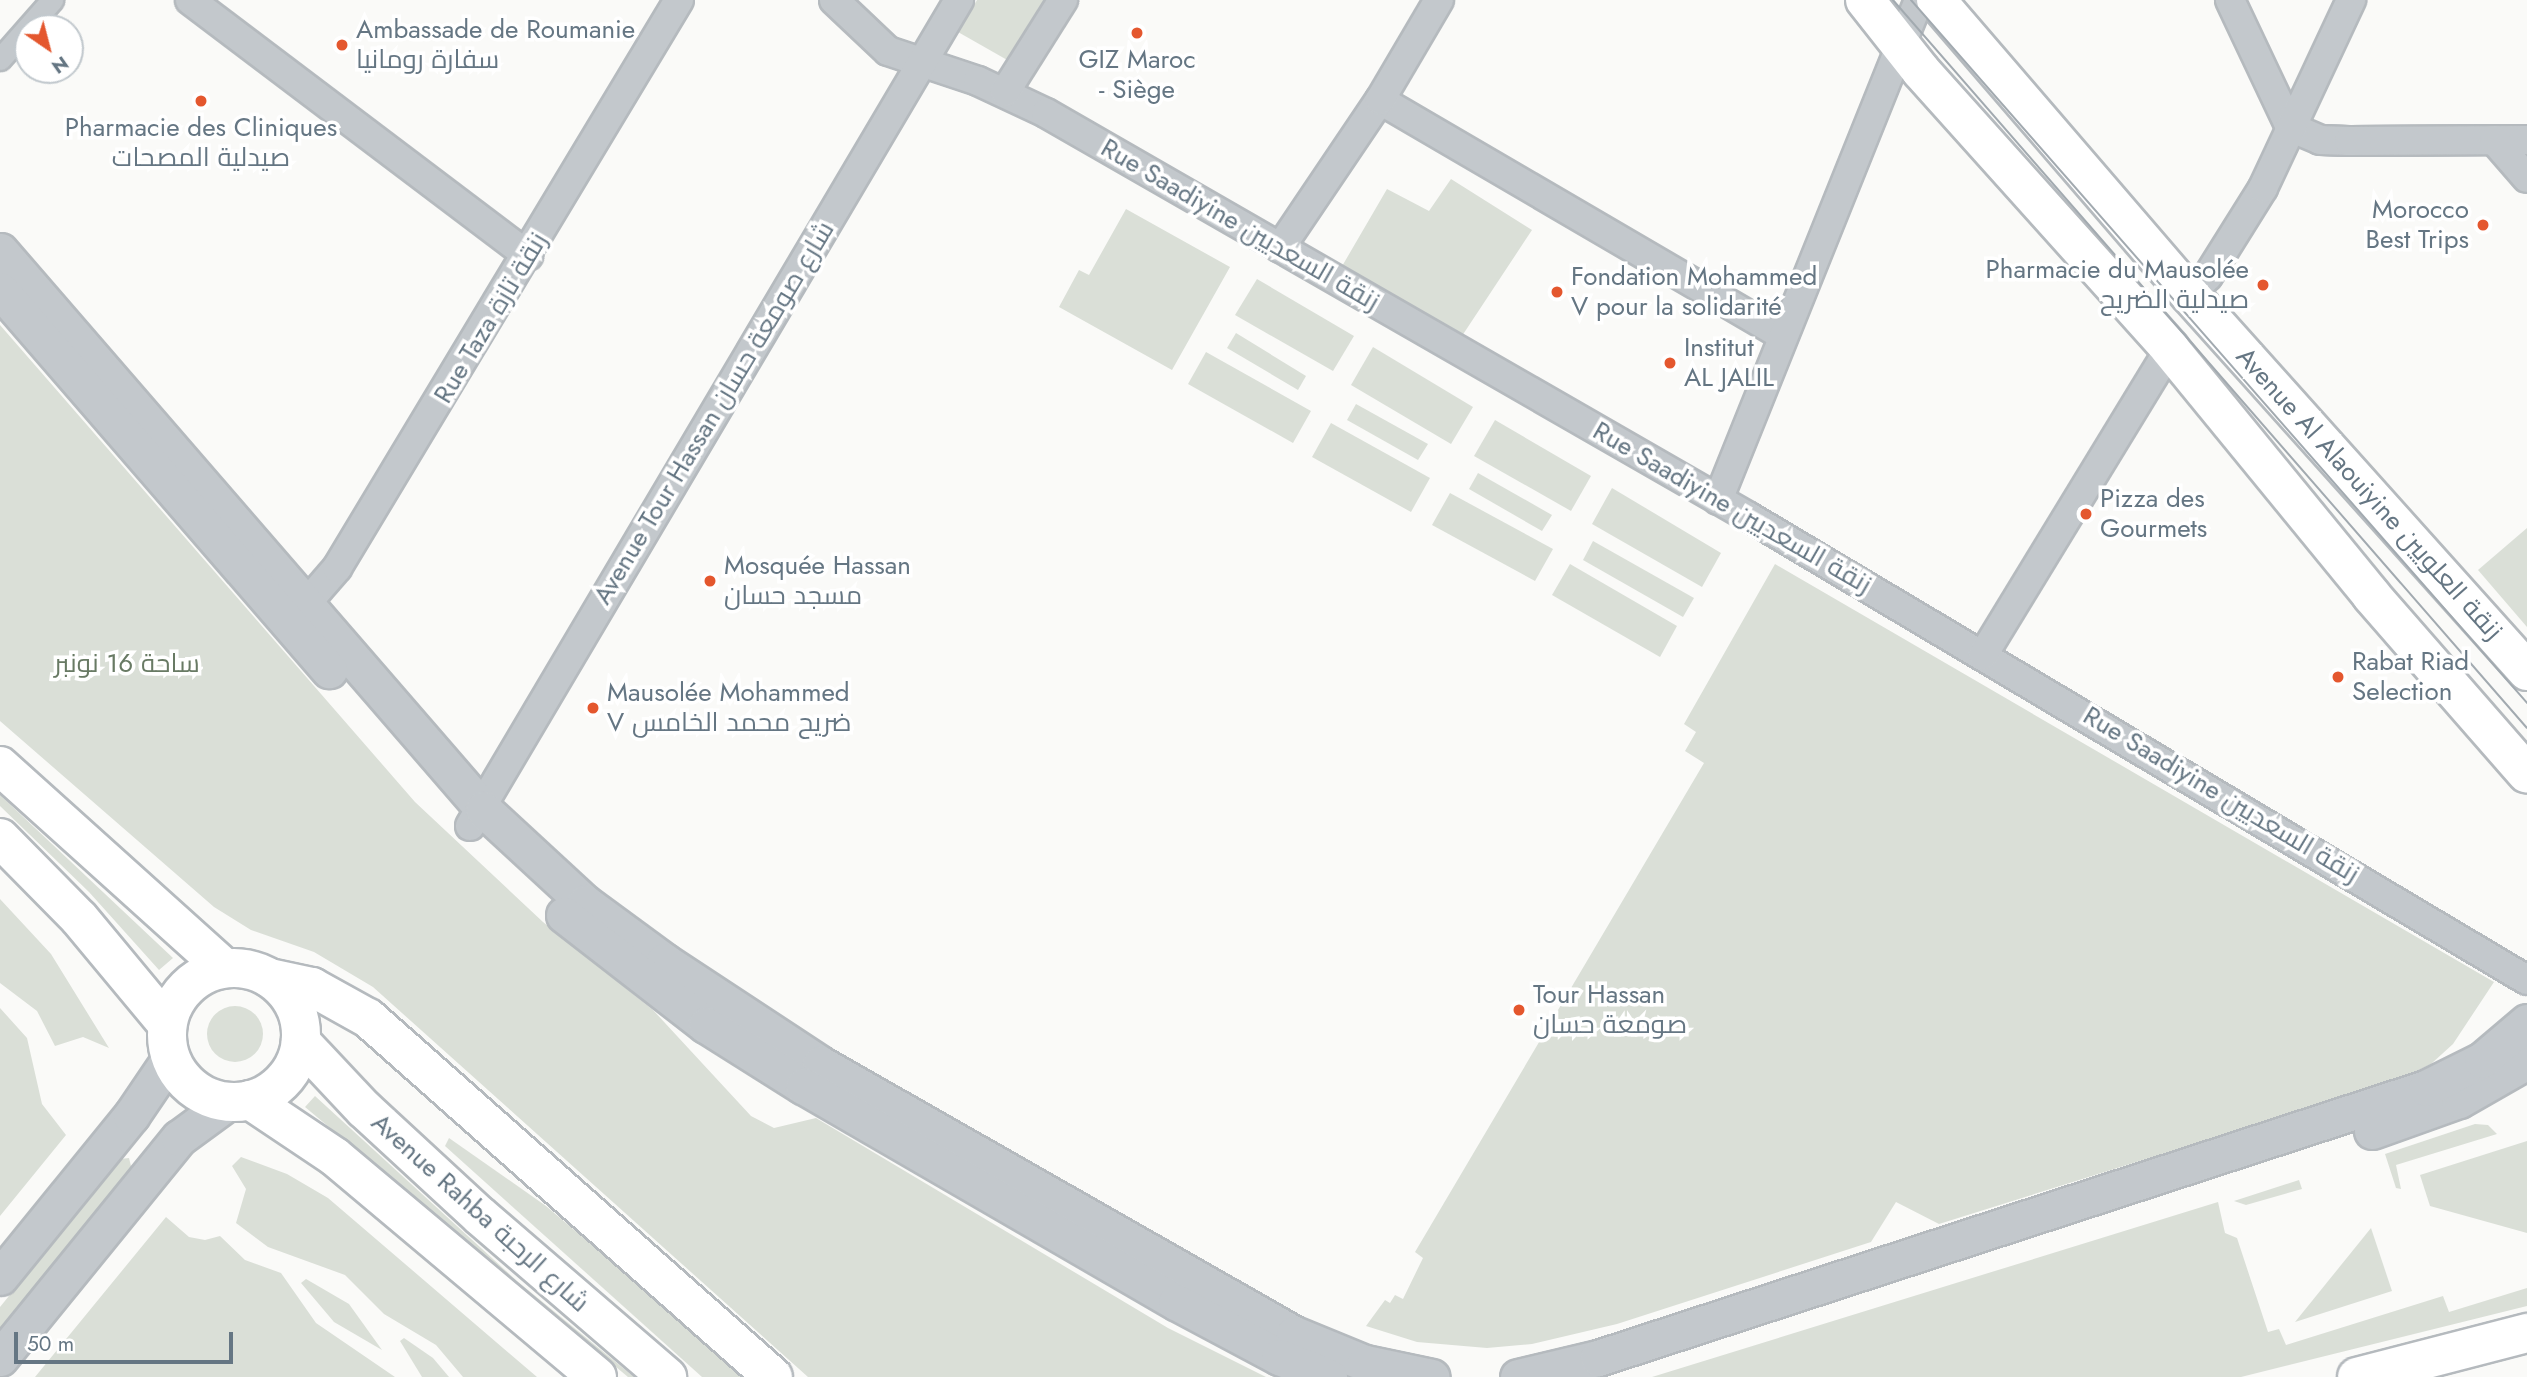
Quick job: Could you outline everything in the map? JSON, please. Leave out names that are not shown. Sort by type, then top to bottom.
[{"type":"main road","name":"Avenue Al Alaouiyine زنقة العلويين","points":[[1865,0],[1902,47],[2170,349],[2371,595],[2527,774]]},
{"type":"main road","name":"Avenue Al Alaouiyine زنقة العلويين","points":[[1936,0],[2190,295],[2527,671]]},
{"type":"main road","points":[[0,766],[224,968]]},
{"type":"main road","points":[[0,838],[79,918],[169,1041],[187,1083],[239,1101],[284,1079],[301,1042],[295,1006],[270,978]]},
{"type":"main road","points":[[169,1041],[174,1004],[187,987],[224,968],[256,971],[270,978],[312,987],[368,1018],[772,1377]]},
{"type":"main road","name":"Avenue Rahba شارع الرحبة","points":[[301,1042],[471,1208],[667,1377]]},
{"type":"main road","name":"Avenue Rahba شارع الرحبة","points":[[239,1101],[335,1157],[597,1377]]},
{"type":"main road","points":[[2357,1377],[2527,1333]]},
{"type":"main road","points":[[2458,1377],[2527,1359]]},
{"type":"street","points":[[0,59],[52,0]]},
{"type":"street","points":[[190,0],[528,256]]},
{"type":"street","name":"Rue Taza زنقة تازة","points":[[296,616],[337,568],[528,256],[679,0]]},
{"type":"street","name":"Rue Saadiyine زنقة السعديين","points":[[834,0],[880,46],[1005,92],[1280,248],[1983,655],[2527,981]]},
{"type":"street","name":"Avenue Tour Hassan شارع صومعة حسان","points":[[477,817],[497,775],[959,0]]},
{"type":"street","points":[[1005,92],[1063,0]]},
{"type":"street","points":[[1280,248],[1380,100],[1439,0]]},
{"type":"street","points":[[1718,500],[1782,335],[1919,0]]},
{"type":"street","points":[[2230,0],[2290,127],[2320,140],[2527,140]]},
{"type":"street","points":[[2190,295],[2208,276],[2263,188],[2351,0]]},
{"type":"street","points":[[1380,100],[1782,335]]},
{"type":"street","points":[[2494,140],[2527,178]]},
{"type":"street","points":[[0,251],[296,616]]},
{"type":"street","points":[[0,290],[477,817],[549,901],[648,983],[811,1075],[1294,1334],[1365,1363],[1432,1377]]},
{"type":"street","points":[[1983,655],[2170,349]]},
{"type":"street","points":[[1518,1377],[1598,1358],[2426,1088],[2483,1060],[2527,1022]]},
{"type":"street","points":[[0,1277],[131,1116],[169,1041]]},
{"type":"street","points":[[1612,1377],[2434,1111],[2527,1061]]},
{"type":"street","points":[[811,1075],[1176,1302],[1279,1357],[1329,1377]]},
{"type":"street","points":[[0,1358],[179,1138],[239,1101]]},
{"type":"green space","points":[[977,0],[1054,0],[1016,65],[958,32]]},
{"type":"green space","points":[[1451,179],[1532,230],[1460,339],[1341,268],[1387,189],[1429,211]]},
{"type":"green space","points":[[1126,209],[1230,267],[1172,370],[1059,307],[1079,270],[1089,275]]},
{"type":"green space","points":[[1257,279],[1354,336],[1333,371],[1235,315]]},
{"type":"green space","name":"ساحة 16 نونبر","points":[[0,325],[415,802],[543,922],[653,1010],[751,1116],[774,1128],[816,1118],[1168,1328],[1266,1377],[808,1377],[373,987],[314,952],[251,930],[214,907],[0,721]]},
{"type":"green space","points":[[1236,333],[1306,376],[1298,390],[1227,348]]},
{"type":"green space","points":[[1373,347],[1473,407],[1451,444],[1351,385]]},
{"type":"green space","points":[[1206,352],[1311,411],[1293,443],[1188,384]]},
{"type":"green space","points":[[1356,404],[1428,444],[1418,460],[1347,420]]},
{"type":"green space","points":[[1495,420],[1591,476],[1571,511],[1474,456]]},
{"type":"green space","points":[[1331,423],[1430,478],[1411,512],[1312,457]]},
{"type":"green space","points":[[1478,473],[1552,515],[1542,531],[1469,489]]},
{"type":"green space","points":[[1612,488],[1721,553],[1702,587],[1592,524]]},
{"type":"green space","points":[[1450,493],[1553,549],[1535,581],[1432,525]]},
{"type":"green space","points":[[2527,528],[2527,627],[2478,570]]},
{"type":"green space","points":[[1593,541],[1694,598],[1683,617],[1583,560]]},
{"type":"green space","points":[[1570,564],[1677,626],[1660,657],[1552,595]]},
{"type":"green space","points":[[1775,564],[2494,982],[2453,1044],[2431,1064],[2398,1080],[1939,1224],[1896,1202],[1871,1242],[1617,1324],[1532,1344],[1487,1348],[1417,1342],[1366,1326],[1385,1300],[1390,1303],[1395,1295],[1403,1299],[1423,1258],[1415,1252],[1704,763],[1685,751],[1696,732],[1684,724]]},
{"type":"green space","points":[[0,795],[173,958],[159,970],[89,892],[0,806]]},
{"type":"green space","points":[[0,899],[51,954],[109,1048],[83,1037],[55,1046],[37,1011],[0,983]]},
{"type":"green space","points":[[230,1006],[240,1006],[255,1014],[261,1023],[261,1045],[255,1054],[240,1062],[230,1062],[212,1050],[207,1039],[207,1029],[219,1011]]},
{"type":"green space","points":[[0,1008],[27,1038],[42,1104],[66,1135],[0,1216]]},
{"type":"green space","points":[[315,1096],[517,1281],[634,1377],[628,1377],[305,1107]]},
{"type":"green space","points":[[2475,1124],[2488,1125],[2497,1134],[2396,1165],[2401,1189],[2396,1188],[2385,1154]]},
{"type":"green space","points":[[449,1138],[546,1206],[748,1377],[702,1377],[445,1146]]},
{"type":"green space","points":[[2527,1141],[2527,1233],[2430,1206],[2420,1175]]},
{"type":"green space","points":[[241,1157],[287,1174],[328,1198],[537,1377],[463,1377],[436,1345],[384,1314],[345,1275],[268,1247],[236,1223],[246,1189],[232,1166]]},
{"type":"green space","points":[[129,1158],[132,1170],[0,1330],[0,1307],[120,1159]]},
{"type":"green space","points":[[2299,1180],[2302,1189],[2246,1205],[2234,1201]]},
{"type":"green space","points":[[2218,1202],[2225,1233],[2237,1238],[2268,1332],[2279,1329],[2286,1345],[2443,1296],[2449,1312],[2527,1288],[2527,1306],[2241,1377],[1652,1377]]},
{"type":"green space","points":[[166,1217],[189,1237],[205,1240],[220,1236],[245,1260],[281,1273],[316,1323],[395,1377],[35,1377]]},
{"type":"green space","points":[[2371,1228],[2392,1291],[2295,1322]]},
{"type":"green space","points":[[306,1279],[349,1304],[382,1350],[334,1322],[301,1283]]},
{"type":"green space","points":[[404,1338],[433,1358],[449,1377],[422,1377],[400,1341]]},
{"type":"tram line","points":[[1893,0],[2527,728]]},
{"type":"tram line","points":[[1911,0],[2527,703]]},
{"type":"place","name":"GIZ Maroc - Siège","points":[[1137,33]]},
{"type":"place","name":"Ambassade de Roumanie سفارة رومانيا","points":[[342,45]]},
{"type":"place","name":"Pharmacie des Cliniques صيدلية المصحات","points":[[201,101]]},
{"type":"place","name":"Morocco Best Trips","points":[[2483,225]]},
{"type":"place","name":"Pharmacie du Mausolée صيدلية الضريح","points":[[2263,285]]},
{"type":"place","name":"Fondation Mohammed V pour la solidarité","points":[[1557,292]]},
{"type":"place","name":"Institut AL JALIL","points":[[1670,363]]},
{"type":"place","name":"Pizza des Gourmets","points":[[2086,514]]},
{"type":"place","name":"Mosquée Hassan مسجد حسان","points":[[710,581]]},
{"type":"place","name":"Rabat Riad Selection","points":[[2338,677]]},
{"type":"place","name":"Mausolée Mohammed V ضريح محمد الخامس","points":[[593,708]]},
{"type":"place","name":"Tour Hassan صومعة حسان","points":[[1519,1010]]}]
